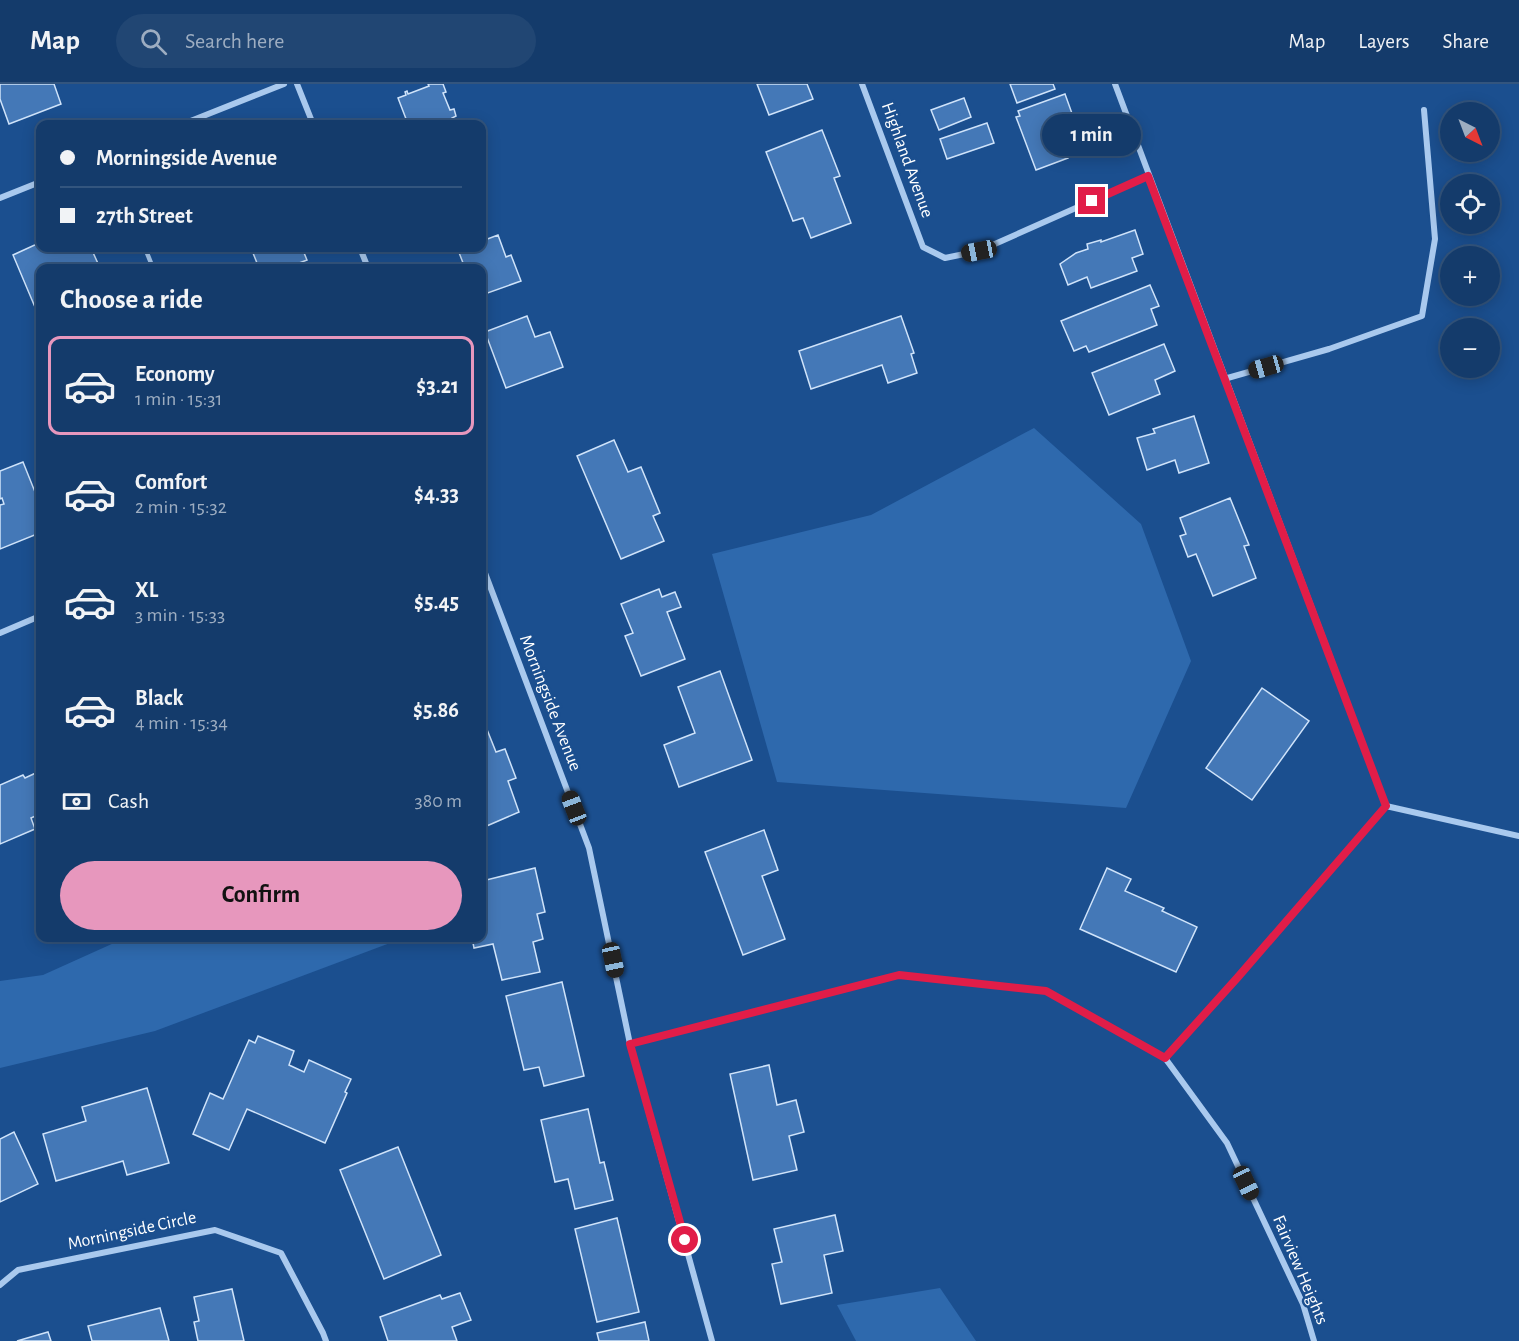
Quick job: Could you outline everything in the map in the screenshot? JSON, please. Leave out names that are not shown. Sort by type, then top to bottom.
[{"type":"street","points":[[193,120],[284,84]]},
{"type":"street","points":[[297,84],[311,120]]},
{"type":"street","name":"Highland Avenue","points":[[862,84],[922,247],[945,258],[979,251],[1148,176]]},
{"type":"street","points":[[1115,84],[1386,806]]},
{"type":"street","points":[[1224,379],[1329,349],[1422,316],[1435,238],[1424,110]]},
{"type":"street","points":[[0,198],[36,184]]},
{"type":"street","name":"Morningside Avenue","points":[[486,577],[589,848],[630,1044],[712,1341]]},
{"type":"street","points":[[0,633],[36,618]]},
{"type":"street","points":[[1386,806],[1519,836]]},
{"type":"street","points":[[630,1044],[899,975],[1046,991],[1165,1058],[1386,806]]},
{"type":"street","name":"Fairview Heights","points":[[1165,1058],[1227,1143],[1303,1304],[1314,1341]]},
{"type":"street","name":"Morningside Circle","points":[[0,1285],[18,1270],[215,1230],[281,1253],[326,1341]]},
{"type":"shaded area","points":[[1034,428],[1141,524],[1191,661],[1126,808],[777,782],[712,554],[871,515]]},
{"type":"shaded area","points":[[116,942],[390,942],[155,1031],[0,1068],[0,981],[43,975]]},
{"type":"shaded area","points":[[940,1288],[976,1341],[856,1341],[837,1305]]},
{"type":"building","points":[[0,84],[54,84],[61,104],[9,124],[0,99]]},
{"type":"building","points":[[428,84],[443,84],[446,92],[443,93],[450,110],[454,109],[456,116],[452,118],[453,120],[406,120],[398,98],[406,95],[407,91],[408,94],[429,86]]},
{"type":"building","points":[[757,84],[807,84],[813,99],[769,115]]},
{"type":"building","points":[[1010,84],[1053,84],[1055,89],[1017,103]]},
{"type":"building","points":[[1065,94],[1074,119],[1063,124],[1066,131],[1059,133],[1068,158],[1036,170],[1016,117],[1020,116],[1018,111]]},
{"type":"building","points":[[964,98],[971,117],[939,130],[931,110]]},
{"type":"building","points":[[987,123],[994,143],[947,159],[940,139]]},
{"type":"building","points":[[822,130],[840,176],[834,178],[851,223],[811,238],[803,218],[793,221],[766,152]]},
{"type":"building","points":[[1135,230],[1143,254],[1132,258],[1137,271],[1091,288],[1087,277],[1068,285],[1060,264],[1076,253],[1088,249],[1087,244],[1101,240],[1101,242]]},
{"type":"building","points":[[498,235],[506,257],[511,255],[521,281],[486,294],[486,264],[463,264],[459,252],[486,252],[486,240]]},
{"type":"building","points":[[36,244],[36,252],[93,252],[98,264],[36,264],[36,310],[13,255]]},
{"type":"building","points":[[253,252],[304,252],[307,260],[296,264],[257,264]]},
{"type":"building","points":[[1150,285],[1159,306],[1151,309],[1157,325],[1089,352],[1086,346],[1074,351],[1061,321]]},
{"type":"building","points":[[527,316],[535,337],[550,332],[563,367],[506,388],[486,332]]},
{"type":"building","points":[[901,316],[914,353],[911,354],[917,373],[888,383],[882,365],[811,389],[799,351]]},
{"type":"building","points":[[1164,344],[1175,371],[1155,380],[1160,394],[1109,415],[1092,373]]},
{"type":"building","points":[[1194,416],[1209,463],[1179,473],[1175,460],[1147,470],[1137,438],[1155,433],[1153,429]]},
{"type":"building","points":[[614,440],[628,472],[641,467],[660,513],[653,516],[664,541],[621,559],[577,456]]},
{"type":"building","points":[[23,462],[36,491],[36,534],[0,549],[0,505],[4,504],[2,498],[0,499],[0,471]]},
{"type":"building","points":[[1230,498],[1249,545],[1244,546],[1256,578],[1213,596],[1196,554],[1188,557],[1180,536],[1186,534],[1180,518]]},
{"type":"building","points":[[659,589],[662,597],[675,592],[681,607],[667,612],[685,659],[641,676],[625,636],[633,633],[621,604]]},
{"type":"building","points":[[720,671],[752,760],[679,787],[664,745],[695,733],[678,687]]},
{"type":"building","points":[[1262,688],[1309,721],[1252,800],[1206,768]]},
{"type":"building","points":[[486,727],[496,752],[505,749],[516,778],[508,781],[519,812],[486,826]]},
{"type":"building","points":[[36,773],[36,816],[31,818],[35,829],[0,844],[0,785],[23,775],[25,778]]},
{"type":"building","points":[[764,830],[778,870],[762,876],[785,939],[743,955],[705,852]]},
{"type":"building","points":[[535,868],[545,912],[537,914],[543,939],[533,942],[540,972],[502,980],[493,944],[474,948],[473,942],[486,942],[486,880]]},
{"type":"building","points":[[1107,868],[1131,879],[1125,891],[1164,908],[1162,911],[1197,927],[1176,972],[1080,929]]},
{"type":"building","points":[[562,982],[584,1076],[544,1086],[539,1067],[524,1070],[506,996]]},
{"type":"building","points":[[258,1036],[294,1051],[289,1065],[304,1072],[309,1060],[351,1079],[325,1143],[247,1109],[229,1150],[193,1134],[210,1093],[223,1099],[249,1040],[255,1043]]},
{"type":"building","points":[[769,1065],[777,1105],[796,1100],[804,1132],[789,1136],[797,1170],[753,1180],[730,1074]]},
{"type":"building","points":[[147,1088],[169,1163],[127,1175],[123,1161],[56,1181],[43,1134],[86,1121],[82,1107]]},
{"type":"building","points":[[588,1109],[600,1163],[604,1162],[613,1200],[575,1209],[568,1179],[555,1182],[541,1120]]},
{"type":"building","points":[[14,1132],[38,1184],[0,1202],[0,1139]]},
{"type":"building","points":[[398,1147],[441,1255],[384,1279],[340,1170]]},
{"type":"building","points":[[835,1215],[843,1251],[824,1255],[832,1293],[781,1304],[772,1264],[782,1262],[774,1229]]},
{"type":"building","points":[[617,1218],[639,1312],[597,1322],[575,1229]]},
{"type":"building","points":[[232,1289],[244,1341],[198,1341],[194,1322],[199,1321],[194,1297]]},
{"type":"building","points":[[460,1293],[471,1320],[452,1327],[457,1341],[388,1341],[380,1317],[440,1295],[442,1299]]},
{"type":"building","points":[[160,1308],[169,1341],[92,1341],[88,1326]]},
{"type":"building","points":[[645,1322],[649,1341],[599,1341],[597,1333]]},
{"type":"building","points":[[48,1332],[51,1341],[17,1341]]},
{"type":"route","points":[[685,1240],[630,1044],[899,975],[1046,991],[1165,1058],[1386,806],[1148,176],[1092,201]]}]
